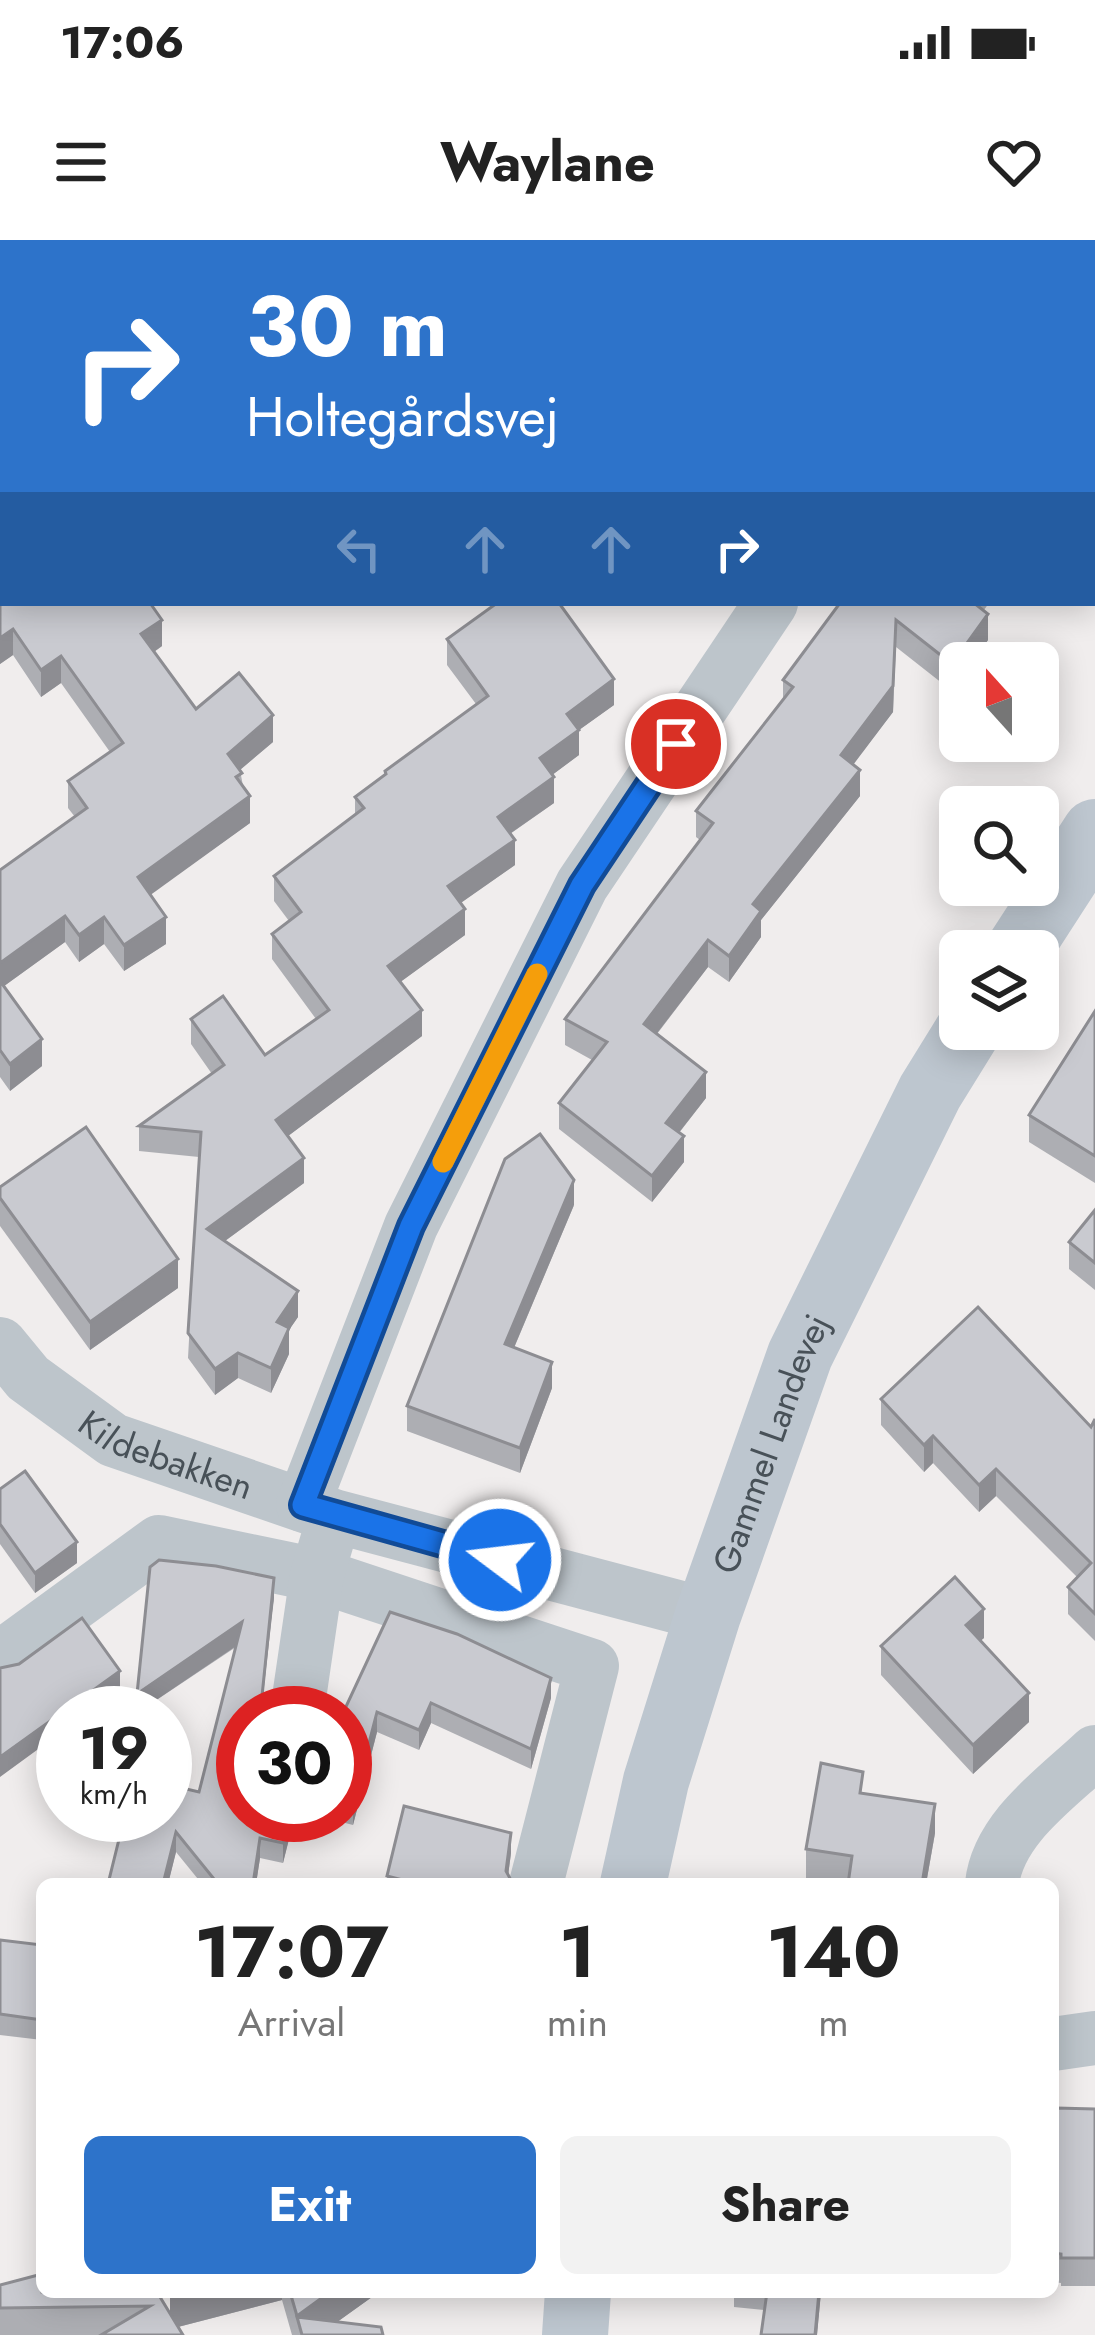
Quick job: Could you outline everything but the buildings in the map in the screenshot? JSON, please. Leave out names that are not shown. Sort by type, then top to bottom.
[{"type":"street","points":[[301,1686],[317,1575],[318,1510],[411,1226],[582,885],[769,606]]},
{"type":"street","points":[[1032,930],[1095,832]]},
{"type":"street","name":"Gammel Landevej","points":[[633,1878],[656,1781],[708,1615],[800,1355],[930,1091],[956,1050]]},
{"type":"street","name":"Kildebakken","points":[[0,1344],[28,1378],[113,1440],[318,1510],[708,1615]]},
{"type":"street","points":[[0,1658],[159,1542],[317,1575],[592,1666],[538,1878]]},
{"type":"street","points":[[992,1878],[1016,1826],[1095,1752]]},
{"type":"street","points":[[1059,2043],[1095,2038]]},
{"type":"street","points":[[575,2335],[578,2298]]},
{"type":"slow traffic","points":[[443,1162],[537,974]]},
{"type":"route","points":[[500,1560],[303,1505],[411,1226],[582,885],[676,744]]}]
